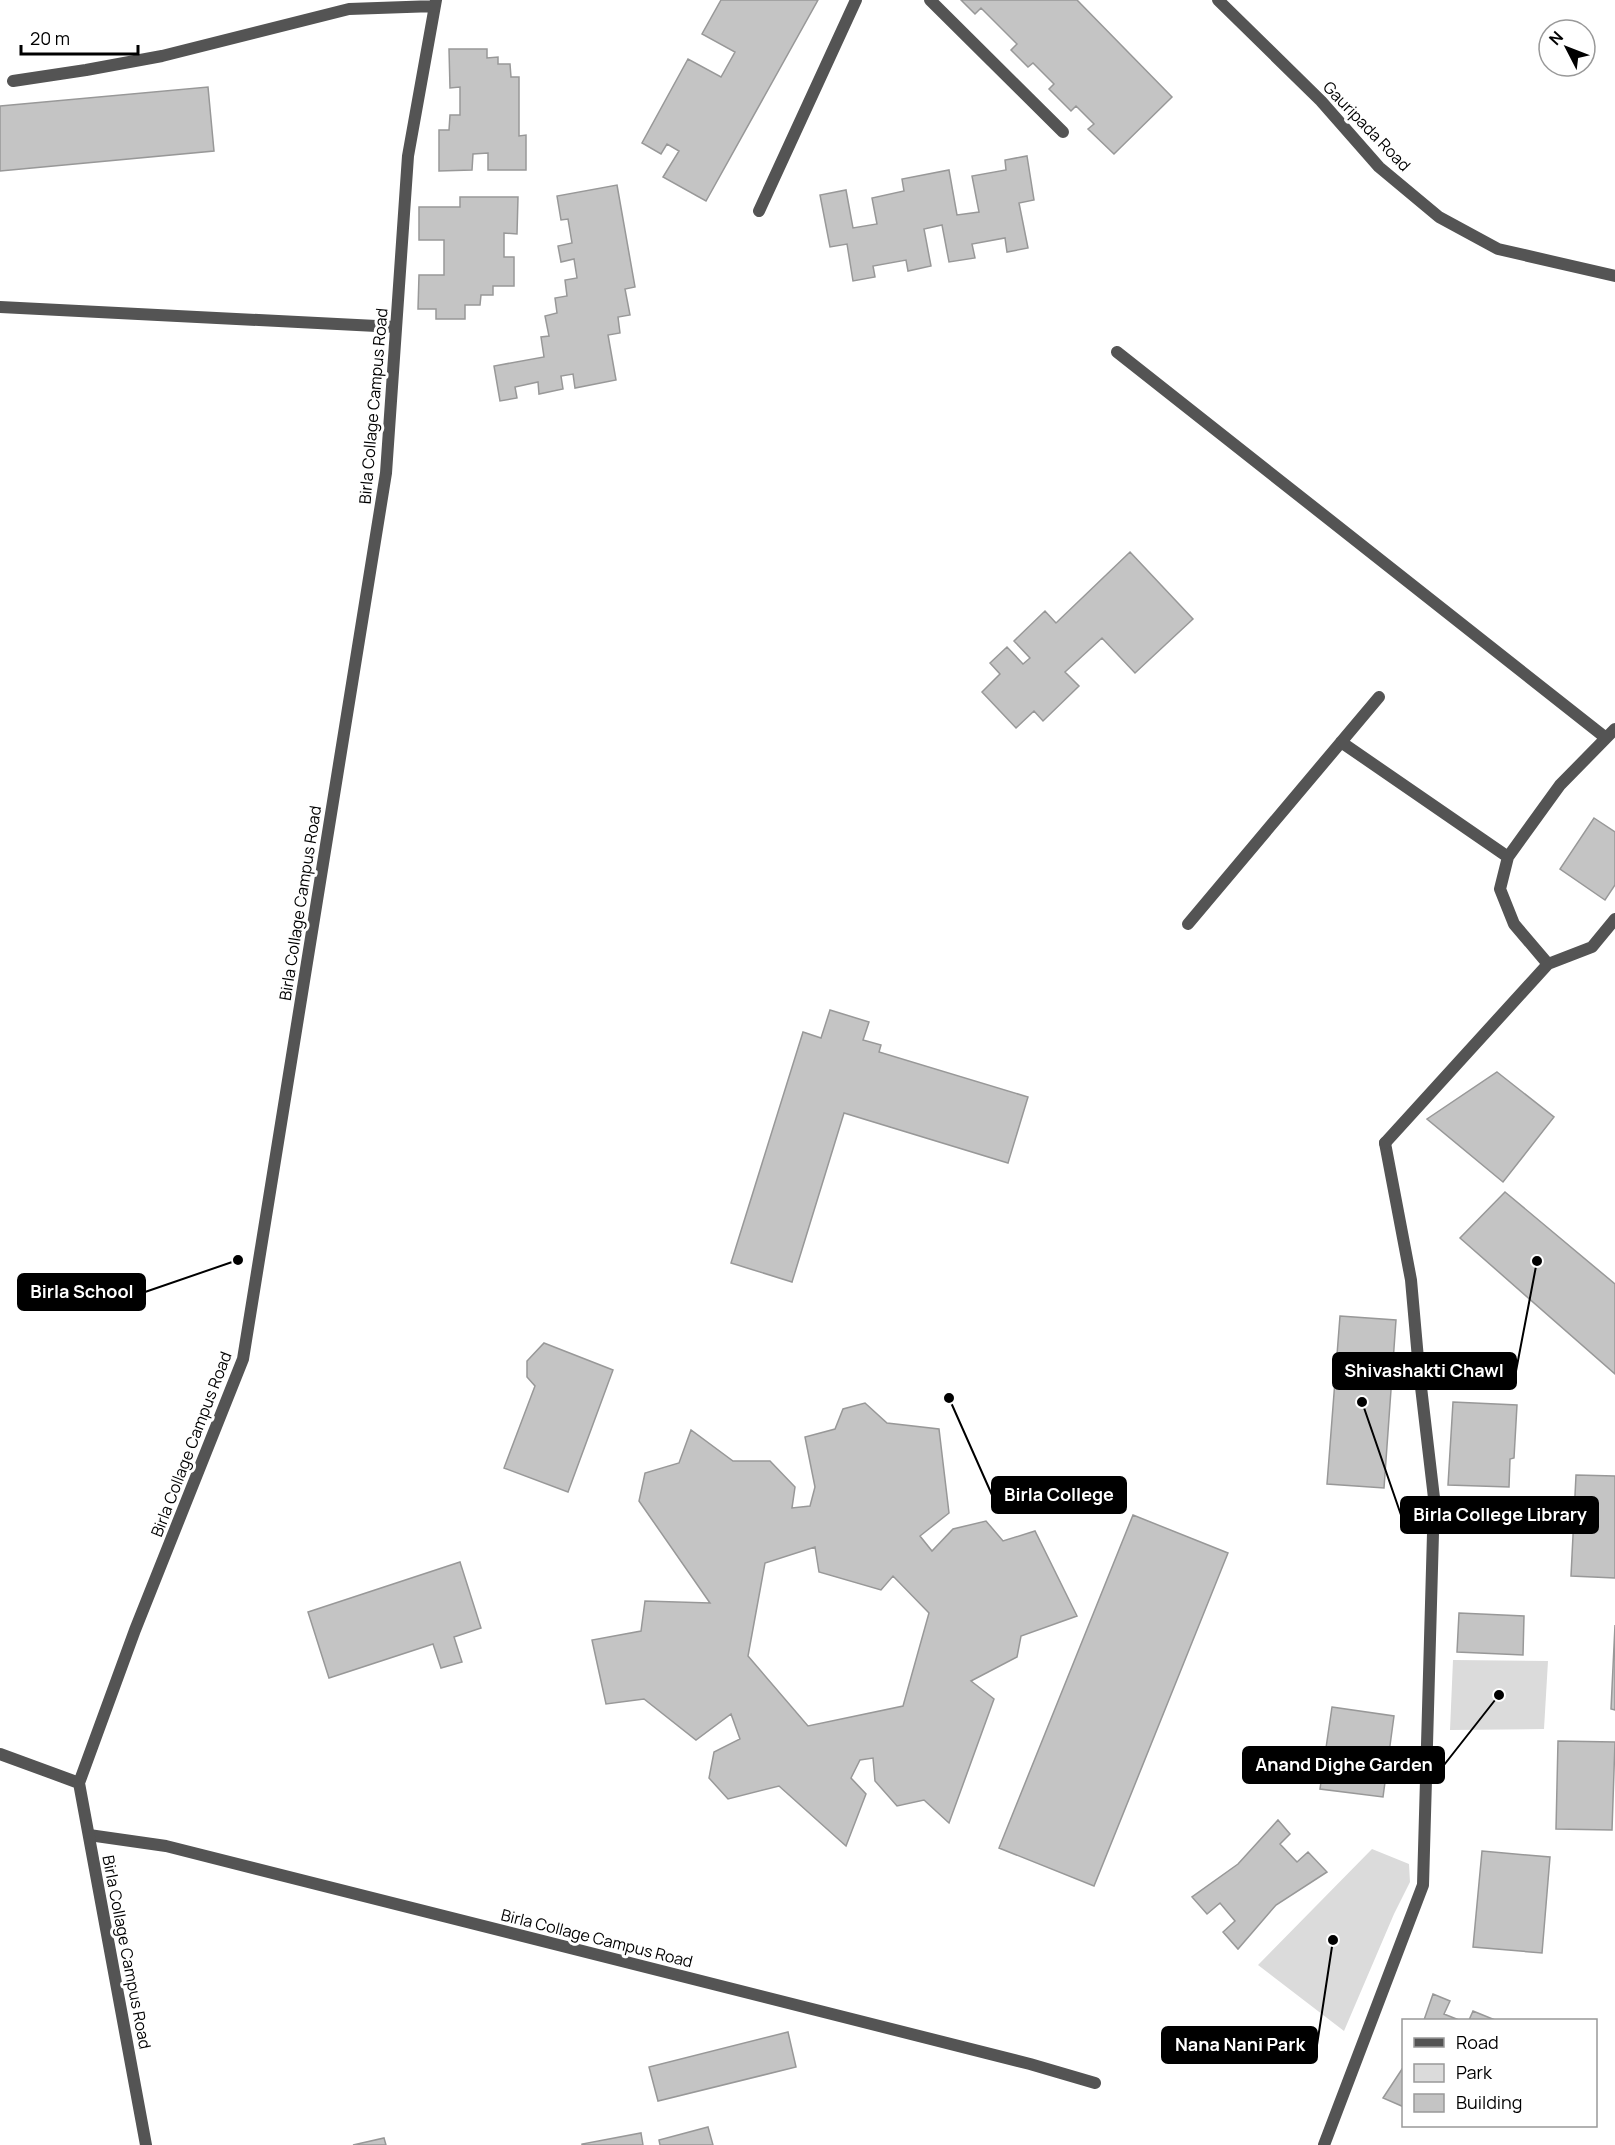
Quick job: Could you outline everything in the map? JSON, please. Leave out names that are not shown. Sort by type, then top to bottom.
[{"type":"street","points":[[759,211],[856,0]]},
{"type":"street","points":[[930,0],[1063,132]]},
{"type":"street","name":"Gauripada Road","points":[[1218,0],[1321,101],[1379,167],[1439,218],[1498,249],[1615,276]]},
{"type":"street","points":[[13,81],[162,56],[349,9],[436,3]]},
{"type":"street","name":"Birla Collage Campus Road","points":[[146,2145],[79,1783],[135,1630],[243,1359],[386,473],[408,156],[436,3]]},
{"type":"street","points":[[0,307],[396,327]]},
{"type":"street","points":[[1117,352],[1611,733],[1560,785],[1508,857],[1500,889],[1514,924],[1548,964]]},
{"type":"street","points":[[1188,924],[1379,697]]},
{"type":"street","points":[[1341,742],[1508,857]]},
{"type":"street","points":[[1324,2145],[1423,1885],[1434,1498],[1419,1370],[1412,1280],[1385,1143],[1548,964],[1592,947],[1615,919]]},
{"type":"street","points":[[0,1754],[79,1783]]},
{"type":"street","name":"Birla Collage Campus Road","points":[[88,1835],[166,1846],[1030,2064],[1095,2083]]},
{"type":"green space","points":[[1453,1660],[1548,1661],[1544,1729],[1450,1730]]},
{"type":"green space","points":[[1372,1849],[1409,1864],[1410,1882],[1344,2031],[1258,1965]]},
{"type":"building","points":[[721,0],[818,0],[706,201],[663,177],[679,151],[667,144],[661,154],[642,143],[688,59],[721,77],[735,52],[702,34]]},
{"type":"building","points":[[961,0],[1077,0],[1172,97],[1114,154],[1088,129],[1094,124],[1076,106],[1071,111],[1049,89],[1054,84],[1033,63],[1028,67],[1011,50],[1017,44],[981,8],[975,14]]},
{"type":"building","points":[[449,49],[487,49],[487,58],[498,57],[498,64],[510,64],[511,77],[519,77],[519,136],[526,135],[526,170],[488,170],[488,153],[473,154],[472,170],[439,171],[439,130],[449,130],[450,115],[460,115],[460,87],[450,88]]},
{"type":"building","points":[[208,87],[214,151],[0,171],[0,106]]},
{"type":"building","points":[[1027,156],[1034,200],[1019,203],[1028,248],[1007,252],[1005,238],[972,244],[975,258],[949,262],[942,225],[924,229],[931,266],[908,271],[906,260],[873,266],[875,277],[853,281],[847,244],[830,247],[820,195],[846,190],[853,228],[877,224],[872,198],[904,191],[902,179],[949,170],[957,215],[979,212],[972,176],[1006,170],[1005,160]]},
{"type":"building","points":[[617,185],[635,287],[625,289],[630,315],[618,317],[620,333],[608,335],[616,380],[575,388],[573,374],[561,376],[563,389],[539,394],[538,382],[515,387],[517,398],[500,401],[494,366],[544,357],[541,337],[549,336],[545,316],[557,313],[555,298],[567,296],[565,280],[577,278],[574,259],[561,262],[558,246],[572,243],[568,219],[561,220],[557,196]]},
{"type":"building","points":[[460,197],[518,197],[517,234],[504,233],[504,257],[514,257],[514,286],[493,286],[493,295],[481,295],[480,305],[465,305],[465,319],[436,319],[436,309],[418,309],[419,275],[444,275],[444,240],[419,240],[419,207],[460,207]]},
{"type":"building","points":[[1130,552],[1193,619],[1135,673],[1102,638],[1065,672],[1079,686],[1043,721],[1034,711],[1016,728],[982,692],[1000,674],[990,663],[1007,647],[1023,664],[1030,658],[1014,641],[1045,611],[1056,623]]},
{"type":"building","points":[[1594,818],[1615,832],[1615,885],[1605,900],[1560,869]]},
{"type":"building","points":[[830,1010],[869,1022],[863,1040],[881,1045],[879,1052],[1028,1097],[1008,1163],[844,1113],[792,1282],[731,1263],[803,1032],[821,1038]]},
{"type":"building","points":[[1497,1072],[1554,1117],[1503,1182],[1427,1119]]},
{"type":"building","points":[[1505,1192],[1615,1284],[1615,1374],[1460,1238]]},
{"type":"building","points":[[1340,1316],[1396,1320],[1384,1488],[1327,1484]]},
{"type":"building","points":[[544,1343],[613,1370],[568,1492],[504,1468],[535,1386],[527,1377],[527,1361]]},
{"type":"building","points":[[1453,1402],[1517,1405],[1514,1458],[1510,1459],[1509,1487],[1448,1485]]},
{"type":"building","points":[[865,1403],[887,1423],[939,1429],[949,1513],[920,1536],[932,1551],[953,1529],[986,1521],[1003,1541],[1035,1531],[1077,1616],[1021,1636],[1017,1657],[971,1681],[994,1699],[949,1823],[924,1800],[897,1806],[875,1781],[873,1758],[860,1760],[851,1778],[866,1794],[846,1846],[779,1786],[728,1799],[709,1778],[714,1752],[740,1739],[731,1714],[696,1740],[644,1699],[606,1704],[592,1640],[641,1631],[645,1601],[710,1603],[639,1501],[645,1473],[679,1463],[691,1430],[733,1461],[770,1461],[795,1487],[792,1508],[810,1506],[815,1487],[805,1437],[835,1429],[843,1409]],"holes":[[[815,1547],[819,1572],[881,1590],[893,1576],[929,1613],[903,1706],[808,1726],[748,1656],[765,1563]]]},
{"type":"building","points":[[1576,1475],[1615,1476],[1615,1578],[1571,1576]]},
{"type":"building","points":[[1133,1515],[1228,1553],[1094,1886],[999,1848]]},
{"type":"building","points":[[460,1562],[481,1628],[454,1637],[462,1662],[441,1668],[433,1644],[329,1678],[308,1612]]},
{"type":"building","points":[[1459,1613],[1524,1616],[1523,1655],[1457,1652]]},
{"type":"building","points":[[1615,1625],[1615,1710],[1611,1709]]},
{"type":"building","points":[[1332,1707],[1394,1716],[1383,1797],[1320,1789]]},
{"type":"building","points":[[1558,1741],[1615,1742],[1612,1830],[1556,1829]]},
{"type":"building","points":[[1278,1820],[1290,1834],[1280,1844],[1297,1862],[1308,1852],[1327,1872],[1276,1905],[1238,1949],[1223,1932],[1235,1921],[1220,1903],[1207,1914],[1192,1897],[1238,1864]]},
{"type":"building","points":[[1482,1851],[1550,1857],[1542,1953],[1473,1947]]},
{"type":"building","points":[[1433,1994],[1450,2001],[1444,2014],[1456,2019],[1424,2019]]},
{"type":"building","points":[[1473,2011],[1493,2019],[1469,2019]]},
{"type":"building","points":[[788,2032],[796,2067],[658,2101],[649,2067]]},
{"type":"building","points":[[1402,2069],[1402,2106],[1383,2098]]},
{"type":"building","points":[[708,2127],[713,2145],[660,2145],[659,2140]]},
{"type":"building","points":[[641,2133],[643,2145],[582,2145],[582,2144]]},
{"type":"building","points":[[384,2138],[386,2145],[353,2145]]},
{"type":"place","name":"Birla School","points":[[238,1260]]},
{"type":"place","name":"Shivashakti Chawl","points":[[1537,1261]]},
{"type":"place","name":"Birla College","points":[[949,1398]]},
{"type":"place","name":"Birla College Library","points":[[1362,1402]]},
{"type":"place","name":"Anand Dighe Garden","points":[[1499,1695]]},
{"type":"place","name":"Nana Nani Park","points":[[1333,1940]]}]
